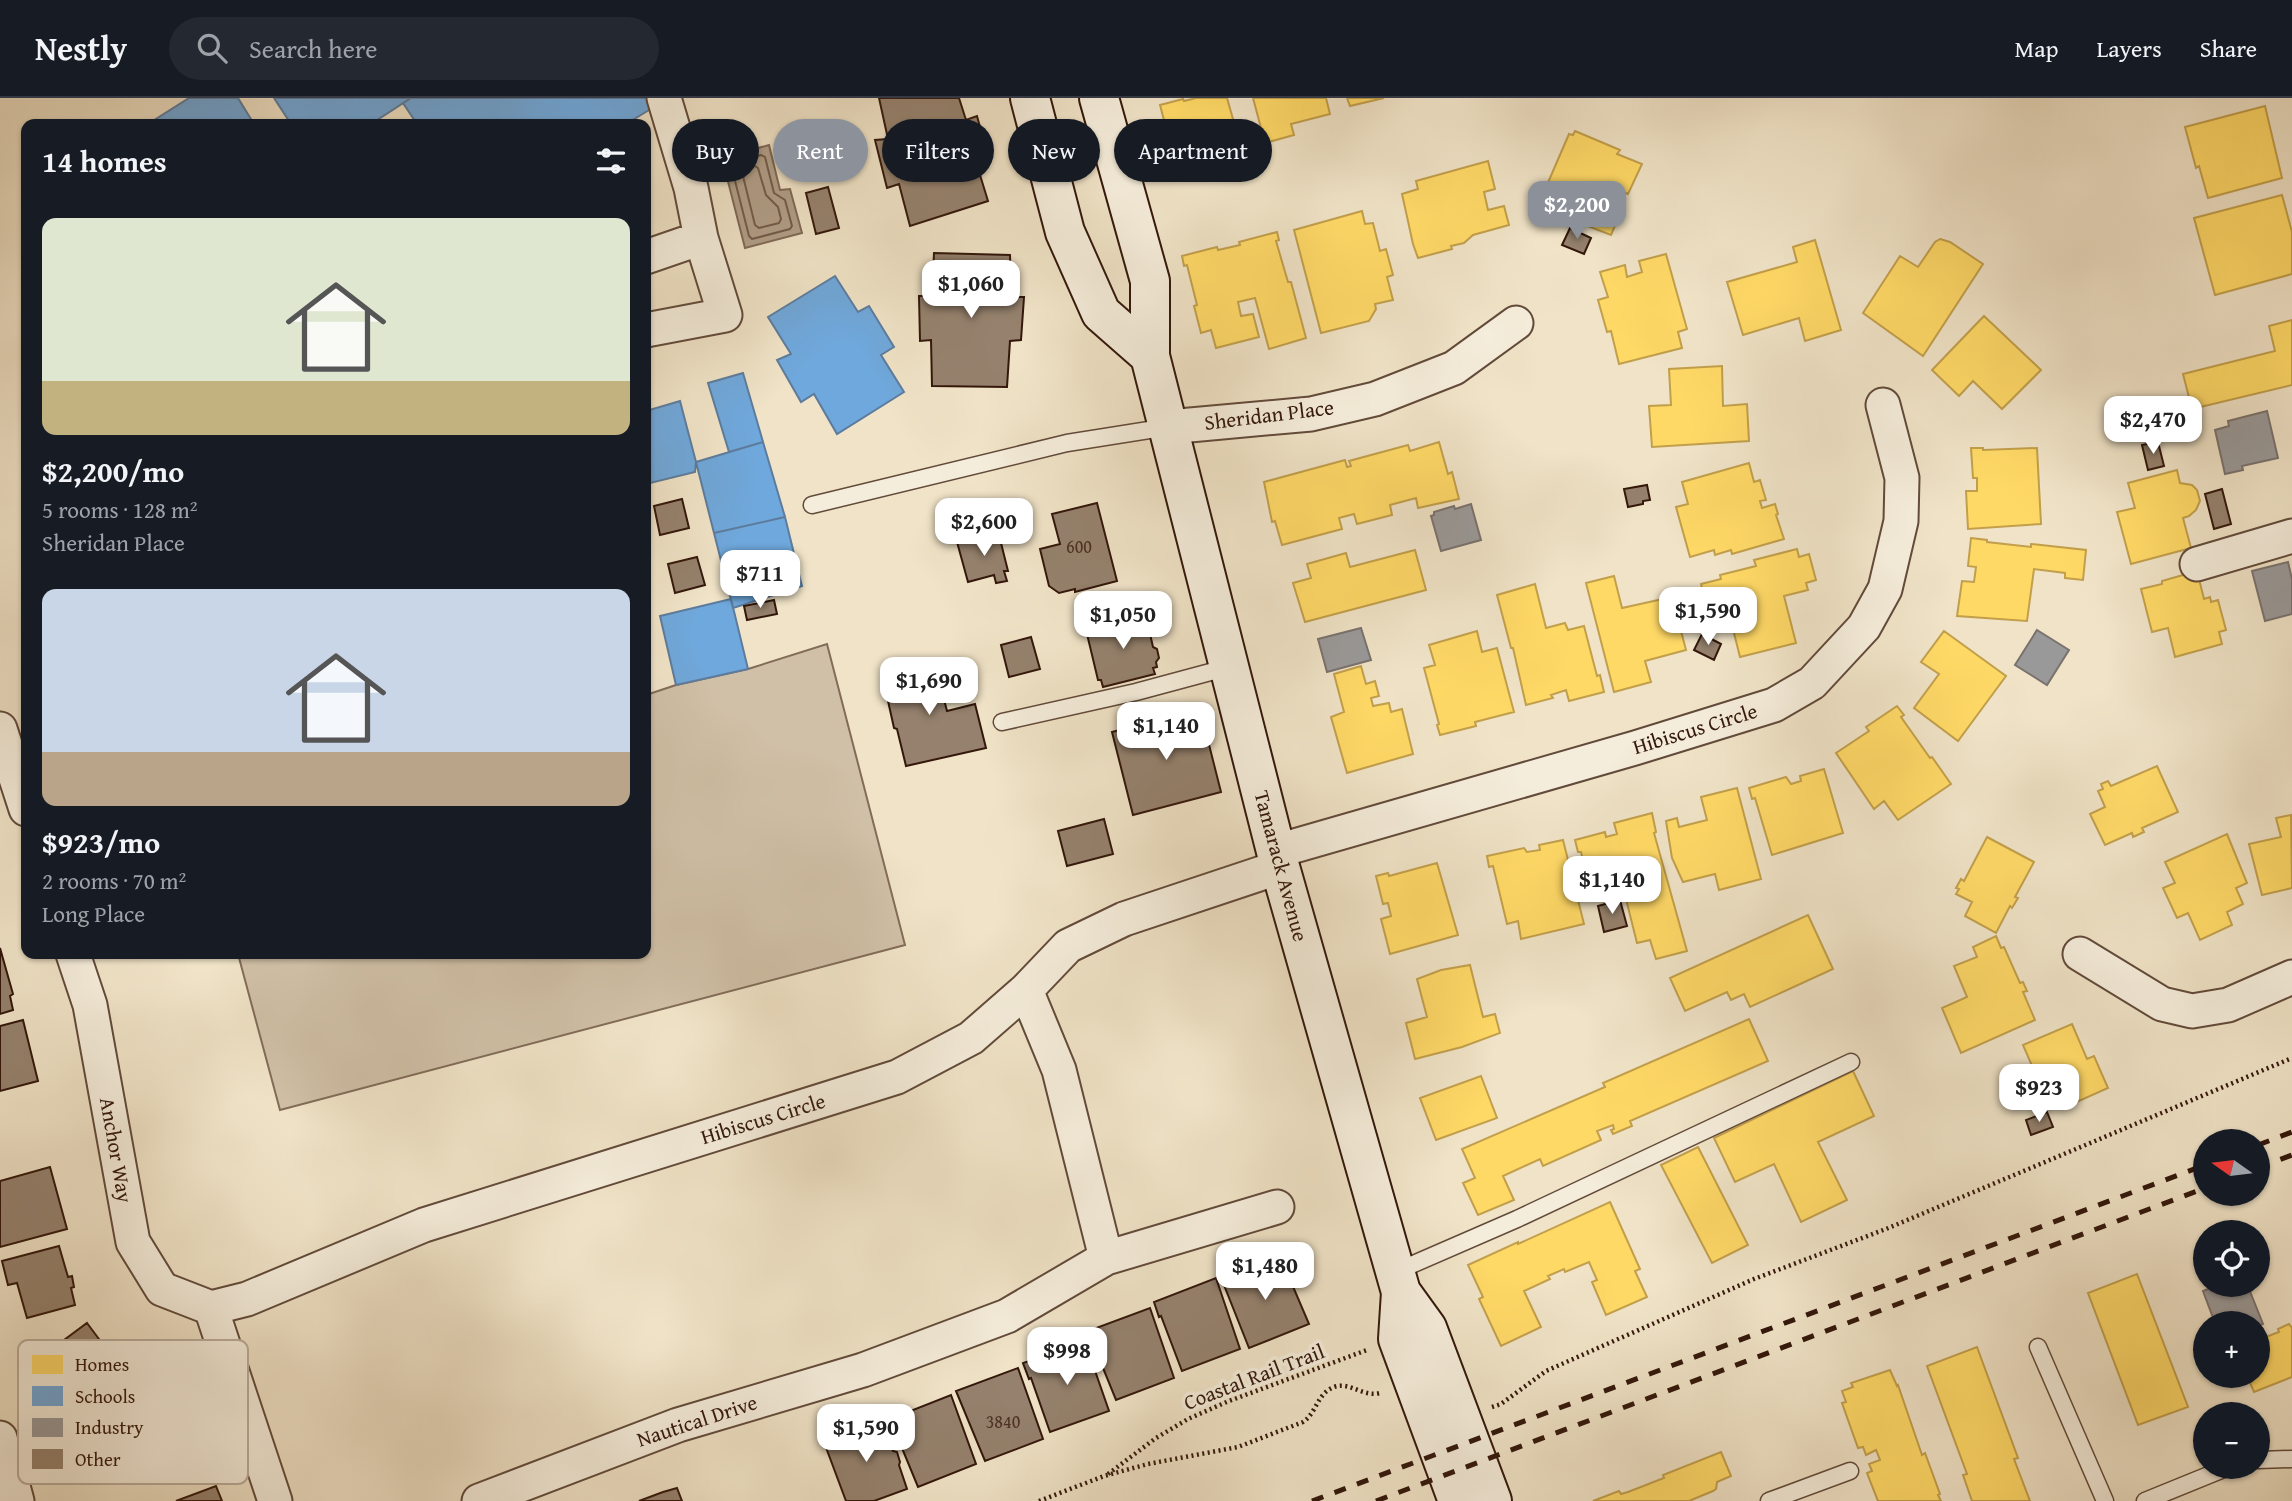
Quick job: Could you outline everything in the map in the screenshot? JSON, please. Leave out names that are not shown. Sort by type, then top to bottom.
[{"type":"main road","points":[[1030,98],[1065,232],[1101,313],[1150,356]]},
{"type":"main road","name":"Tamarack Avenue","points":[[1099,98],[1150,281],[1150,356],[1279,859],[1398,1282],[1398,1339],[1458,1501]]},
{"type":"main road","name":"Tamarack Avenue","points":[[1398,1282],[1427,1328],[1492,1501]]},
{"type":"street","points":[[651,329],[725,315],[701,238],[691,188],[664,98]]},
{"type":"street","points":[[651,255],[701,238]]},
{"type":"street","name":"Sheridan Place","points":[[1168,426],[1311,414],[1375,399],[1454,368],[1516,323]]},
{"type":"street","name":"Hibiscus Circle","points":[[211,1308],[247,1299],[424,1225],[897,1077],[971,1038],[1026,990],[1068,946],[1124,919],[1279,859],[1774,705],[1812,682],[1864,627],[1885,589],[1901,521],[1902,478],[1883,405]]},
{"type":"street","points":[[2197,564],[2292,536]]},
{"type":"street","points":[[0,729],[21,794]]},
{"type":"street","points":[[2080,954],[2162,1003],[2192,1011],[2228,1005],[2292,976]]},
{"type":"street","name":"Anchor Way","points":[[75,959],[90,1005],[133,1242],[162,1289],[211,1308]]},
{"type":"street","points":[[1026,990],[1059,1070],[1106,1258]]},
{"type":"street","name":"Nautical Drive","points":[[479,1501],[678,1425],[863,1370],[1006,1316],[1106,1258],[1278,1207]]},
{"type":"street","points":[[211,1308],[222,1340]]},
{"type":"street","points":[[248,1420],[275,1501]]},
{"type":"street","points":[[0,1438],[9,1484]]},
{"type":"lane","points":[[812,505],[1067,443],[1168,426]]},
{"type":"lane","points":[[1002,722],[1136,692],[1229,667]]},
{"type":"lane","points":[[1398,1282],[1517,1219],[1851,1062]]},
{"type":"lane","points":[[2038,1347],[2105,1501]]},
{"type":"lane","points":[[2270,1459],[2292,1458]]},
{"type":"lane","points":[[1769,1501],[1850,1471]]},
{"type":"lane","points":[[2145,1501],[2199,1479]]},
{"type":"path","points":[[1490,1408],[1502,1404],[1546,1371],[1754,1279],[1908,1220],[2292,1058]]},
{"type":"path","name":"Coastal Rail Trail","points":[[1104,1476],[1168,1429],[1188,1419],[1228,1401],[1398,1339]]},
{"type":"path","name":"Coastal Rail Trail","points":[[1039,1501],[1104,1476],[1168,1458],[1238,1447],[1303,1422],[1310,1418],[1322,1395],[1335,1386],[1343,1384],[1374,1395],[1414,1382]]},
{"type":"shaded area","points":[[827,644],[905,945],[280,1110],[239,959],[651,959],[651,693],[748,669]]},
{"type":"water","points":[[769,145],[773,161],[773,182],[778,182],[780,190],[790,189],[802,233],[745,248],[728,182],[759,182],[759,148]]},
{"type":"building: Homes","points":[[1196,98],[1227,98],[1233,119],[1164,119],[1160,105],[1183,99]]},
{"type":"building: Homes","points":[[1253,98],[1326,98],[1330,114],[1291,124],[1294,135],[1272,141],[1272,119],[1259,119]]},
{"type":"building: Homes","points":[[1347,98],[1384,98],[1350,106]]},
{"type":"building: Homes","points":[[2265,106],[2282,178],[2208,198],[2199,166],[2196,168],[2185,127]]},
{"type":"building: Homes","points":[[1575,131],[1620,150],[1617,154],[1642,164],[1628,194],[1613,188],[1606,202],[1622,209],[1611,235],[1572,220],[1572,224],[1537,208],[1569,134],[1573,135]]},
{"type":"building: Homes","points":[[1488,161],[1495,189],[1484,192],[1488,210],[1504,206],[1509,225],[1473,235],[1464,243],[1451,246],[1452,249],[1418,258],[1402,194],[1418,189],[1416,181]]},
{"type":"building: Homes","points":[[2282,195],[2292,232],[2292,274],[2215,295],[2194,218]]},
{"type":"building: Homes","points":[[1362,211],[1365,224],[1373,223],[1380,251],[1386,249],[1393,275],[1387,277],[1393,300],[1375,304],[1376,309],[1369,321],[1321,333],[1294,230]]},
{"type":"building: Homes","points":[[1277,232],[1279,240],[1276,241],[1288,282],[1291,282],[1306,338],[1269,349],[1255,298],[1238,302],[1241,316],[1253,314],[1259,337],[1216,348],[1211,330],[1201,333],[1194,306],[1197,305],[1187,265],[1184,266],[1182,256],[1217,247],[1218,250],[1240,245],[1239,242]]},
{"type":"building: Homes","points":[[1940,239],[1950,242],[1983,264],[1923,356],[1863,313],[1900,256],[1918,267]]},
{"type":"building: Homes","points":[[1815,240],[1841,330],[1805,341],[1799,318],[1743,335],[1727,282],[1797,262],[1793,247]]},
{"type":"building: Homes","points":[[1666,254],[1687,329],[1678,332],[1682,348],[1619,364],[1611,331],[1607,332],[1598,300],[1608,297],[1600,272],[1625,265],[1627,277],[1642,272],[1639,261]]},
{"type":"building: Homes","points":[[1984,316],[2041,370],[2002,409],[1973,381],[1959,396],[1932,370]]},
{"type":"building: Homes","points":[[2292,320],[2292,385],[2192,409],[2183,374],[2275,351],[2269,326]]},
{"type":"building: Homes","points":[[1722,366],[1723,406],[1747,404],[1749,441],[1652,447],[1649,406],[1671,405],[1669,369]]},
{"type":"building: Homes","points":[[1439,442],[1448,474],[1452,472],[1459,499],[1418,508],[1416,498],[1390,505],[1392,515],[1357,524],[1354,514],[1339,518],[1342,529],[1282,545],[1275,521],[1272,522],[1264,482],[1345,460],[1347,467],[1351,466],[1349,461],[1408,445],[1410,451]]},
{"type":"building: Homes","points":[[1971,448],[2037,448],[2041,524],[1968,529],[1966,491],[1977,491],[1977,478],[1973,478]]},
{"type":"building: Homes","points":[[1749,463],[1754,482],[1760,480],[1766,500],[1760,501],[1762,508],[1775,504],[1784,539],[1732,554],[1731,550],[1715,555],[1714,550],[1690,557],[1676,507],[1688,504],[1682,482]]},
{"type":"building: Homes","points":[[2177,470],[2180,483],[2192,485],[2197,490],[2200,501],[2196,510],[2183,518],[2191,548],[2131,564],[2117,512],[2135,508],[2128,483]]},
{"type":"building: Homes","points":[[1971,538],[2031,547],[2031,544],[2086,550],[2083,580],[2065,578],[2065,573],[2034,569],[2027,621],[1957,616],[1962,581],[1974,582],[1976,567],[1968,566]]},
{"type":"building: Homes","points":[[1797,549],[1799,557],[1809,554],[1816,580],[1806,583],[1808,590],[1784,596],[1796,643],[1740,657],[1726,601],[1706,606],[1701,584],[1721,579],[1720,575],[1756,566],[1754,560]]},
{"type":"building: Homes","points":[[1415,550],[1426,590],[1305,622],[1293,583],[1311,578],[1307,564],[1346,553],[1350,567]]},
{"type":"building: Homes","points":[[2197,571],[2204,599],[2210,597],[2211,602],[2218,600],[2226,630],[2219,632],[2222,644],[2175,657],[2168,628],[2152,632],[2141,589]]},
{"type":"building: Homes","points":[[1614,576],[1622,608],[1672,597],[1686,650],[1645,661],[1651,682],[1614,692],[1586,583]]},
{"type":"building: Homes","points":[[1535,584],[1546,628],[1565,623],[1568,630],[1584,626],[1604,692],[1569,701],[1566,690],[1551,695],[1553,698],[1526,705],[1497,595]]},
{"type":"building: Homes","points":[[1477,631],[1482,652],[1497,648],[1514,712],[1440,735],[1424,668],[1435,665],[1429,645]]},
{"type":"building: Homes","points":[[1944,631],[2006,676],[1958,741],[1914,708],[1939,674],[1921,662]]},
{"type":"building: Homes","points":[[1361,666],[1366,684],[1375,681],[1379,696],[1371,698],[1373,706],[1389,703],[1391,712],[1402,709],[1413,754],[1347,773],[1331,717],[1344,712],[1334,674]]},
{"type":"building: Homes","points":[[1897,706],[1904,715],[1901,717],[1951,784],[1898,820],[1884,801],[1874,809],[1836,753],[1869,731],[1866,727]]},
{"type":"building: Homes","points":[[2157,766],[2178,812],[2142,828],[2144,832],[2133,837],[2132,833],[2105,845],[2090,814],[2105,807],[2098,791],[2103,789],[2101,784],[2108,781],[2111,786]]},
{"type":"building: Homes","points":[[1824,769],[1843,833],[1772,855],[1755,798],[1752,799],[1749,788],[1786,777],[1791,784],[1801,781],[1800,776]]},
{"type":"building: Homes","points":[[1737,788],[1761,879],[1719,890],[1715,874],[1683,882],[1672,858],[1666,821],[1677,818],[1679,827],[1707,820],[1701,797]]},
{"type":"building: Homes","points":[[1652,813],[1654,833],[1687,951],[1656,959],[1650,940],[1637,943],[1624,891],[1593,900],[1581,852],[1578,852],[1575,840],[1605,832],[1606,837],[1617,834],[1614,823]]},
{"type":"building: Homes","points":[[2291,815],[2292,888],[2262,895],[2249,844],[2281,837],[2276,818]]},
{"type":"building: Homes","points":[[2227,834],[2247,883],[2236,888],[2243,904],[2227,912],[2232,925],[2200,940],[2188,913],[2177,918],[2163,888],[2175,883],[2165,862]]},
{"type":"building: Homes","points":[[1987,837],[2034,862],[2015,897],[2018,898],[2012,908],[2010,906],[1996,933],[1965,916],[1972,902],[1956,894],[1959,889],[1956,888],[1961,879],[1964,881]]},
{"type":"building: Homes","points":[[1563,840],[1584,924],[1521,939],[1518,921],[1507,924],[1493,866],[1489,867],[1487,856],[1524,848],[1527,852],[1540,850],[1539,845]]},
{"type":"building: Homes","points":[[1437,863],[1458,935],[1390,954],[1381,919],[1391,916],[1388,903],[1383,904],[1376,876],[1388,873],[1389,876]]},
{"type":"building: Homes","points":[[1808,915],[1833,969],[1750,1007],[1744,994],[1731,1000],[1727,992],[1685,1011],[1670,978]]},
{"type":"building: Homes","points":[[1996,936],[2001,948],[2004,947],[2020,983],[2023,982],[2027,991],[2023,992],[2035,1020],[1961,1053],[1942,1008],[1967,997],[1954,966],[1977,957],[1973,947]]},
{"type":"building: Homes","points":[[1470,965],[1483,1017],[1495,1014],[1500,1033],[1462,1047],[1415,1059],[1406,1023],[1427,1017],[1417,979],[1441,970]]},
{"type":"building: Homes","points":[[1749,1019],[1768,1061],[1630,1121],[1632,1126],[1613,1134],[1613,1125],[1597,1131],[1601,1140],[1543,1166],[1540,1159],[1503,1176],[1514,1200],[1478,1215],[1463,1183],[1475,1178],[1462,1149],[1605,1087],[1603,1083]]},
{"type":"building: Homes","points":[[2072,1024],[2087,1059],[2094,1056],[2108,1088],[2070,1105],[2066,1097],[2049,1105],[2023,1045]]},
{"type":"building: Homes","points":[[1853,1071],[1874,1116],[1818,1142],[1847,1200],[1801,1222],[1774,1164],[1735,1182],[1714,1138]]},
{"type":"building: Homes","points":[[1481,1076],[1497,1118],[1436,1140],[1420,1098]]},
{"type":"building: Homes","points":[[1698,1147],[1748,1245],[1712,1263],[1661,1165]]},
{"type":"building: Homes","points":[[1610,1202],[1640,1269],[1635,1271],[1647,1297],[1606,1315],[1592,1282],[1597,1280],[1589,1262],[1565,1272],[1564,1269],[1524,1291],[1541,1327],[1501,1346],[1479,1299],[1483,1297],[1468,1265]]},
{"type":"building: Homes","points":[[2137,1274],[2188,1407],[2138,1425],[2088,1293]]},
{"type":"building: Homes","points":[[2289,1324],[2292,1328],[2292,1377],[2270,1386],[2270,1335],[2279,1332],[2278,1329]]},
{"type":"building: Homes","points":[[1977,1347],[2018,1458],[2014,1459],[2030,1501],[1972,1501],[1963,1475],[1967,1474],[1927,1366]]},
{"type":"building: Homes","points":[[1890,1370],[1898,1385],[1922,1455],[1925,1453],[1941,1501],[1878,1501],[1867,1473],[1872,1471],[1869,1464],[1880,1460],[1876,1450],[1866,1455],[1863,1447],[1858,1448],[1842,1403],[1846,1402],[1842,1391],[1853,1387],[1851,1383]]},
{"type":"building: Homes","points":[[1721,1452],[1731,1476],[1717,1482],[1713,1491],[1689,1501],[1593,1501],[1619,1491],[1621,1494],[1628,1492]]},
{"type":"building: Schools","points":[[189,98],[238,98],[251,119],[156,119]]},
{"type":"building: Schools","points":[[274,98],[411,98],[379,119],[288,119]]},
{"type":"building: Schools","points":[[411,98],[649,98],[654,107],[634,119],[414,119],[403,103]]},
{"type":"building: Schools","points":[[835,276],[858,312],[869,306],[894,347],[881,355],[904,392],[837,434],[814,394],[801,402],[777,360],[791,354],[768,317]]},
{"type":"building: Schools","points":[[743,373],[763,442],[729,452],[708,383]]},
{"type":"building: Schools","points":[[680,401],[696,462],[695,472],[651,483],[651,410]]},
{"type":"building: Schools","points":[[763,442],[785,517],[714,533],[696,462]]},
{"type":"building: Schools","points":[[785,517],[802,586],[733,608],[714,533]]},
{"type":"building: Schools","points":[[731,599],[748,669],[676,685],[660,616]]},
{"type":"building: Industry","points":[[2267,411],[2278,458],[2242,466],[2243,470],[2225,474],[2215,430],[2229,426],[2228,421]]},
{"type":"building: Industry","points":[[1471,504],[1481,540],[1441,551],[1431,516],[1434,512],[1454,506],[1455,509]]},
{"type":"building: Industry","points":[[2288,562],[2292,579],[2292,614],[2265,621],[2252,571]]},
{"type":"building: Industry","points":[[1361,628],[1371,660],[1327,672],[1318,639]]},
{"type":"building: Industry","points":[[2037,630],[2069,650],[2047,685],[2015,665]]},
{"type":"building: Industry","points":[[2205,1297],[2252,1297],[2258,1311],[2210,1311]]},
{"type":"building: Other","points":[[879,98],[959,98],[966,119],[884,119]]},
{"type":"building: Other","points":[[882,139],[882,168],[875,140]]},
{"type":"building: Other","points":[[886,182],[982,182],[988,201],[910,226],[899,184],[887,188]]},
{"type":"building: Other","points":[[828,187],[839,228],[816,234],[806,193]]},
{"type":"building: Other","points":[[1570,228],[1591,238],[1584,254],[1562,245]]},
{"type":"building: Other","points":[[934,253],[1010,255],[1011,297],[1024,297],[1021,340],[1010,341],[1007,387],[932,386],[931,340],[920,341],[919,296],[932,296]]},
{"type":"building: Other","points":[[2158,442],[2164,466],[2148,470],[2142,445]]},
{"type":"building: Other","points":[[1647,485],[1650,500],[1628,507],[1624,489]]},
{"type":"building: Other","points":[[2222,489],[2231,524],[2214,529],[2205,494]]},
{"type":"building: Other","points":[[682,499],[689,528],[660,535],[654,506]]},
{"type":"building: Other","points":[[1097,503],[1117,581],[1075,592],[1075,589],[1059,593],[1049,586],[1040,549],[1060,544],[1052,514]]},
{"type":"building: Other","points":[[998,531],[1008,571],[1004,571],[1007,581],[996,583],[994,575],[968,582],[957,542]]},
{"type":"building: Other","points":[[697,557],[705,585],[675,593],[668,564]]},
{"type":"building: Other","points":[[774,600],[777,614],[747,620],[744,606]]},
{"type":"building: Other","points":[[1146,616],[1153,647],[1157,649],[1159,658],[1157,667],[1153,668],[1155,674],[1103,687],[1101,680],[1098,680],[1087,634],[1106,629],[1104,621],[1120,617],[1121,622]]},
{"type":"building: Other","points":[[1702,634],[1721,644],[1714,660],[1694,650]]},
{"type":"building: Other","points":[[1031,637],[1040,669],[1009,677],[1001,645]]},
{"type":"building: Other","points":[[934,661],[947,711],[975,704],[986,748],[906,766],[882,674]]},
{"type":"building: Other","points":[[1200,709],[1221,792],[1133,815],[1112,732]]},
{"type":"building: Other","points":[[1104,819],[1113,854],[1067,866],[1058,831]]},
{"type":"building: Other","points":[[1620,900],[1627,926],[1604,932],[1598,906]]},
{"type":"building: Other","points":[[0,948],[13,994],[10,996],[13,1010],[0,1014]]},
{"type":"building: Other","points":[[23,1020],[38,1081],[0,1091],[0,1026]]},
{"type":"building: Other","points":[[2047,1112],[2053,1127],[2031,1135],[2026,1120]]},
{"type":"building: Other","points":[[50,1167],[67,1229],[0,1247],[0,1181]]},
{"type":"building: Other","points":[[59,1246],[68,1277],[72,1276],[74,1287],[71,1288],[75,1305],[27,1318],[17,1283],[8,1285],[2,1261]]},
{"type":"building: Other","points":[[1280,1256],[1309,1324],[1249,1348],[1222,1280]]},
{"type":"building: Other","points":[[1216,1278],[1240,1349],[1182,1371],[1154,1302]]},
{"type":"building: Other","points":[[1150,1308],[1174,1378],[1116,1400],[1088,1331]]},
{"type":"building: Other","points":[[87,1323],[100,1340],[64,1340]]},
{"type":"building: Other","points":[[1085,1342],[1109,1411],[1050,1432],[1023,1363]]},
{"type":"building: Other","points":[[1018,1368],[1043,1439],[985,1461],[956,1391]]},
{"type":"building: Other","points":[[951,1395],[976,1464],[918,1487],[890,1419]]},
{"type":"building: Other","points":[[884,1420],[893,1451],[897,1452],[907,1489],[874,1501],[846,1501],[824,1442]]},
{"type":"building: Other","points":[[216,1486],[222,1501],[176,1501]]},
{"type":"building: Other","points":[[677,1488],[682,1501],[639,1501],[663,1492]]},
{"type":"railway","points":[[2270,1140],[2292,1132]]},
{"type":"railway","points":[[2270,1163],[2292,1155]]},
{"type":"railway","points":[[1312,1501],[2193,1170]]},
{"type":"railway","points":[[1376,1501],[2193,1193]]}]
